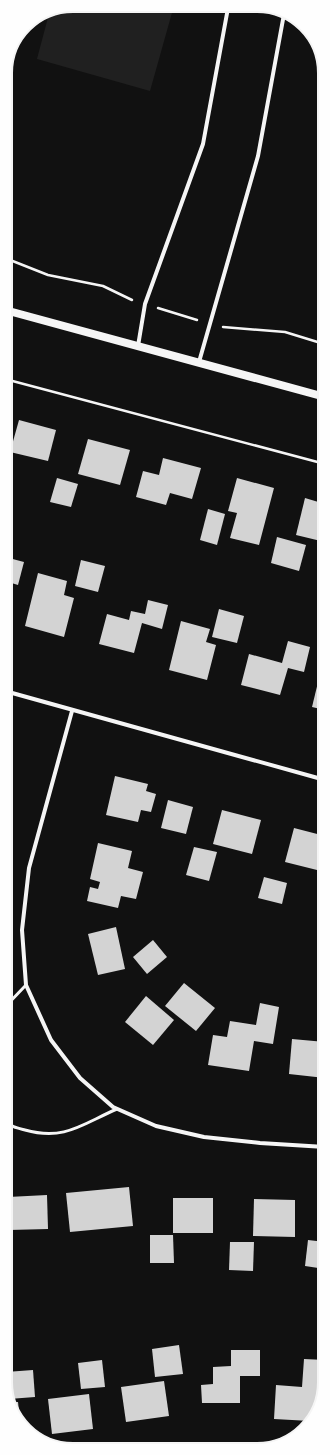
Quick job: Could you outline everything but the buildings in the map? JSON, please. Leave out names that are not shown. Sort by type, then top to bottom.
[{"type":"main road","points":[[12,312],[318,395]]},
{"type":"street","points":[[137,347],[145,304],[203,144],[227,12]]},
{"type":"street","points":[[198,362],[258,156],[283,18]]},
{"type":"street","points":[[12,693],[318,778]]},
{"type":"street","points":[[72,711],[29,868],[22,930],[26,985],[51,1040],[80,1078],[113,1107],[156,1126],[204,1137],[260,1143],[318,1147]]},
{"type":"lane","points":[[12,1000],[26,985]]},
{"type":"lane","points":[[12,1127],[39,1134],[69,1132],[118,1109]]},
{"type":"path","points":[[12,261],[48,275],[103,286],[124,298],[228,329],[285,332],[318,342]]},
{"type":"path","points":[[12,381],[318,462]]},
{"type":"shaded area","points":[[73,12],[172,12],[150,91],[37,59],[48,18],[54,15]]}]
